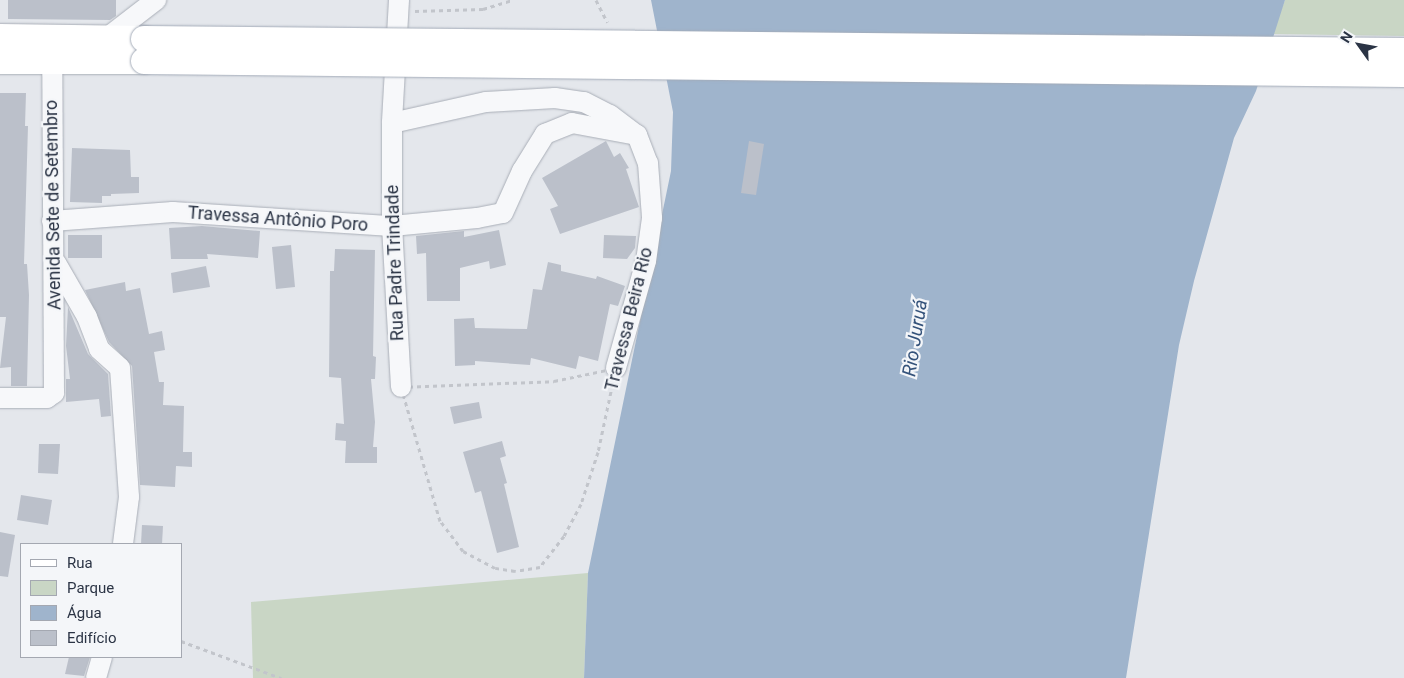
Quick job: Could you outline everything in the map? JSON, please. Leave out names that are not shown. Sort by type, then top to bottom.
[{"type":"main road","points":[[0,37],[52,49]]},
{"type":"main road","points":[[127,44],[1404,74]]},
{"type":"main road","points":[[0,61],[52,49],[127,44],[1404,51]]},
{"type":"street","points":[[127,44],[136,0]]},
{"type":"street","points":[[127,44],[156,0]]},
{"type":"street","name":"Rua Padre Trindade","points":[[400,6],[392,124],[392,226],[401,386]]},
{"type":"street","name":"Avenida Sete de Setembro","points":[[0,398],[46,398],[54,393],[52,49]]},
{"type":"street","points":[[392,124],[486,102],[555,98],[584,102],[610,115],[637,135]]},
{"type":"street","name":"Travessa Antônio Poro","points":[[52,221],[173,212],[392,226],[503,213],[522,171],[545,134],[572,123],[637,135]]},
{"type":"street","name":"Travessa Beira Rio","points":[[616,368],[646,261],[652,218],[648,163],[637,135]]},
{"type":"street","points":[[54,259],[87,317],[99,349],[120,368],[129,497],[123,543]]},
{"type":"street","points":[[96,678],[102,658]]},
{"type":"path","points":[[400,6],[483,9],[513,0]]},
{"type":"path","points":[[596,0],[610,28]]},
{"type":"path","points":[[401,386],[554,381],[616,368]]},
{"type":"path","name":"Travessa Beira Rio","points":[[401,386],[440,521],[464,550],[495,568],[516,571],[540,567],[564,536],[582,504],[598,452],[616,368]]},
{"type":"path","points":[[182,641],[281,678]]},
{"type":"green space","points":[[1285,0],[1404,0],[1404,36],[1272,34]]},
{"type":"green space","points":[[588,573],[584,678],[253,678],[251,602]]},
{"type":"water","name":"Rio Juruá","points":[[651,0],[1285,0],[1256,91],[1234,138],[1194,281],[1179,345],[1126,678],[584,678],[588,573],[671,171],[673,112]]},
{"type":"building","points":[[8,0],[116,0],[116,16],[110,20],[8,19]]},
{"type":"building","points":[[0,93],[26,93],[25,126],[28,126],[24,264],[27,264],[29,295],[27,386],[11,386],[11,367],[0,368],[6,317],[0,317]]},
{"type":"building","points":[[606,141],[614,157],[620,153],[629,168],[626,169],[639,207],[560,234],[550,209],[558,206],[542,178]]},
{"type":"building","points":[[749,141],[764,144],[756,195],[741,193]]},
{"type":"building","points":[[72,148],[130,150],[131,177],[139,177],[139,193],[102,196],[102,203],[70,202]]},
{"type":"building","points":[[202,226],[260,231],[258,258],[207,254],[208,259],[171,259],[169,228]]},
{"type":"building","points":[[499,230],[506,265],[490,269],[489,261],[460,268],[460,301],[427,301],[426,253],[417,254],[416,236],[464,231],[464,237]]},
{"type":"building","points":[[68,235],[102,235],[102,258],[68,258]]},
{"type":"building","points":[[604,235],[636,236],[635,248],[627,259],[603,258]]},
{"type":"building","points":[[291,245],[295,287],[276,289],[272,247]]},
{"type":"building","points":[[335,249],[375,250],[373,356],[376,357],[375,379],[371,379],[375,422],[373,447],[377,447],[377,463],[345,463],[346,441],[335,440],[336,423],[344,424],[341,378],[329,377],[330,271],[334,271]]},
{"type":"building","points":[[548,262],[561,265],[561,271],[596,279],[597,276],[625,286],[618,306],[610,304],[598,361],[579,356],[576,369],[531,358],[530,365],[475,361],[475,365],[455,366],[454,319],[474,318],[475,328],[527,329],[533,289],[542,290]]},
{"type":"building","points":[[206,266],[210,287],[173,293],[171,273]]},
{"type":"building","points":[[125,282],[126,291],[140,288],[149,334],[162,331],[165,350],[154,352],[159,382],[164,382],[163,405],[184,406],[183,452],[192,452],[192,467],[176,466],[175,487],[140,485],[132,366],[109,342],[85,290]]},
{"type":"building","points":[[68,307],[88,354],[108,374],[111,416],[101,417],[99,399],[66,402],[66,379],[70,379],[66,346]]},
{"type":"building","points":[[479,402],[482,418],[454,424],[450,407]]},
{"type":"building","points":[[502,441],[506,456],[500,458],[507,483],[504,484],[519,547],[497,553],[481,491],[475,493],[463,452]]},
{"type":"building","points":[[39,444],[60,444],[58,474],[38,473]]},
{"type":"building","points":[[21,495],[52,500],[48,525],[17,520]]},
{"type":"building","points":[[142,525],[163,526],[162,543],[141,543]]},
{"type":"building","points":[[0,532],[15,535],[8,577],[0,576]]},
{"type":"building","points":[[69,658],[90,658],[84,676],[65,674]]}]
